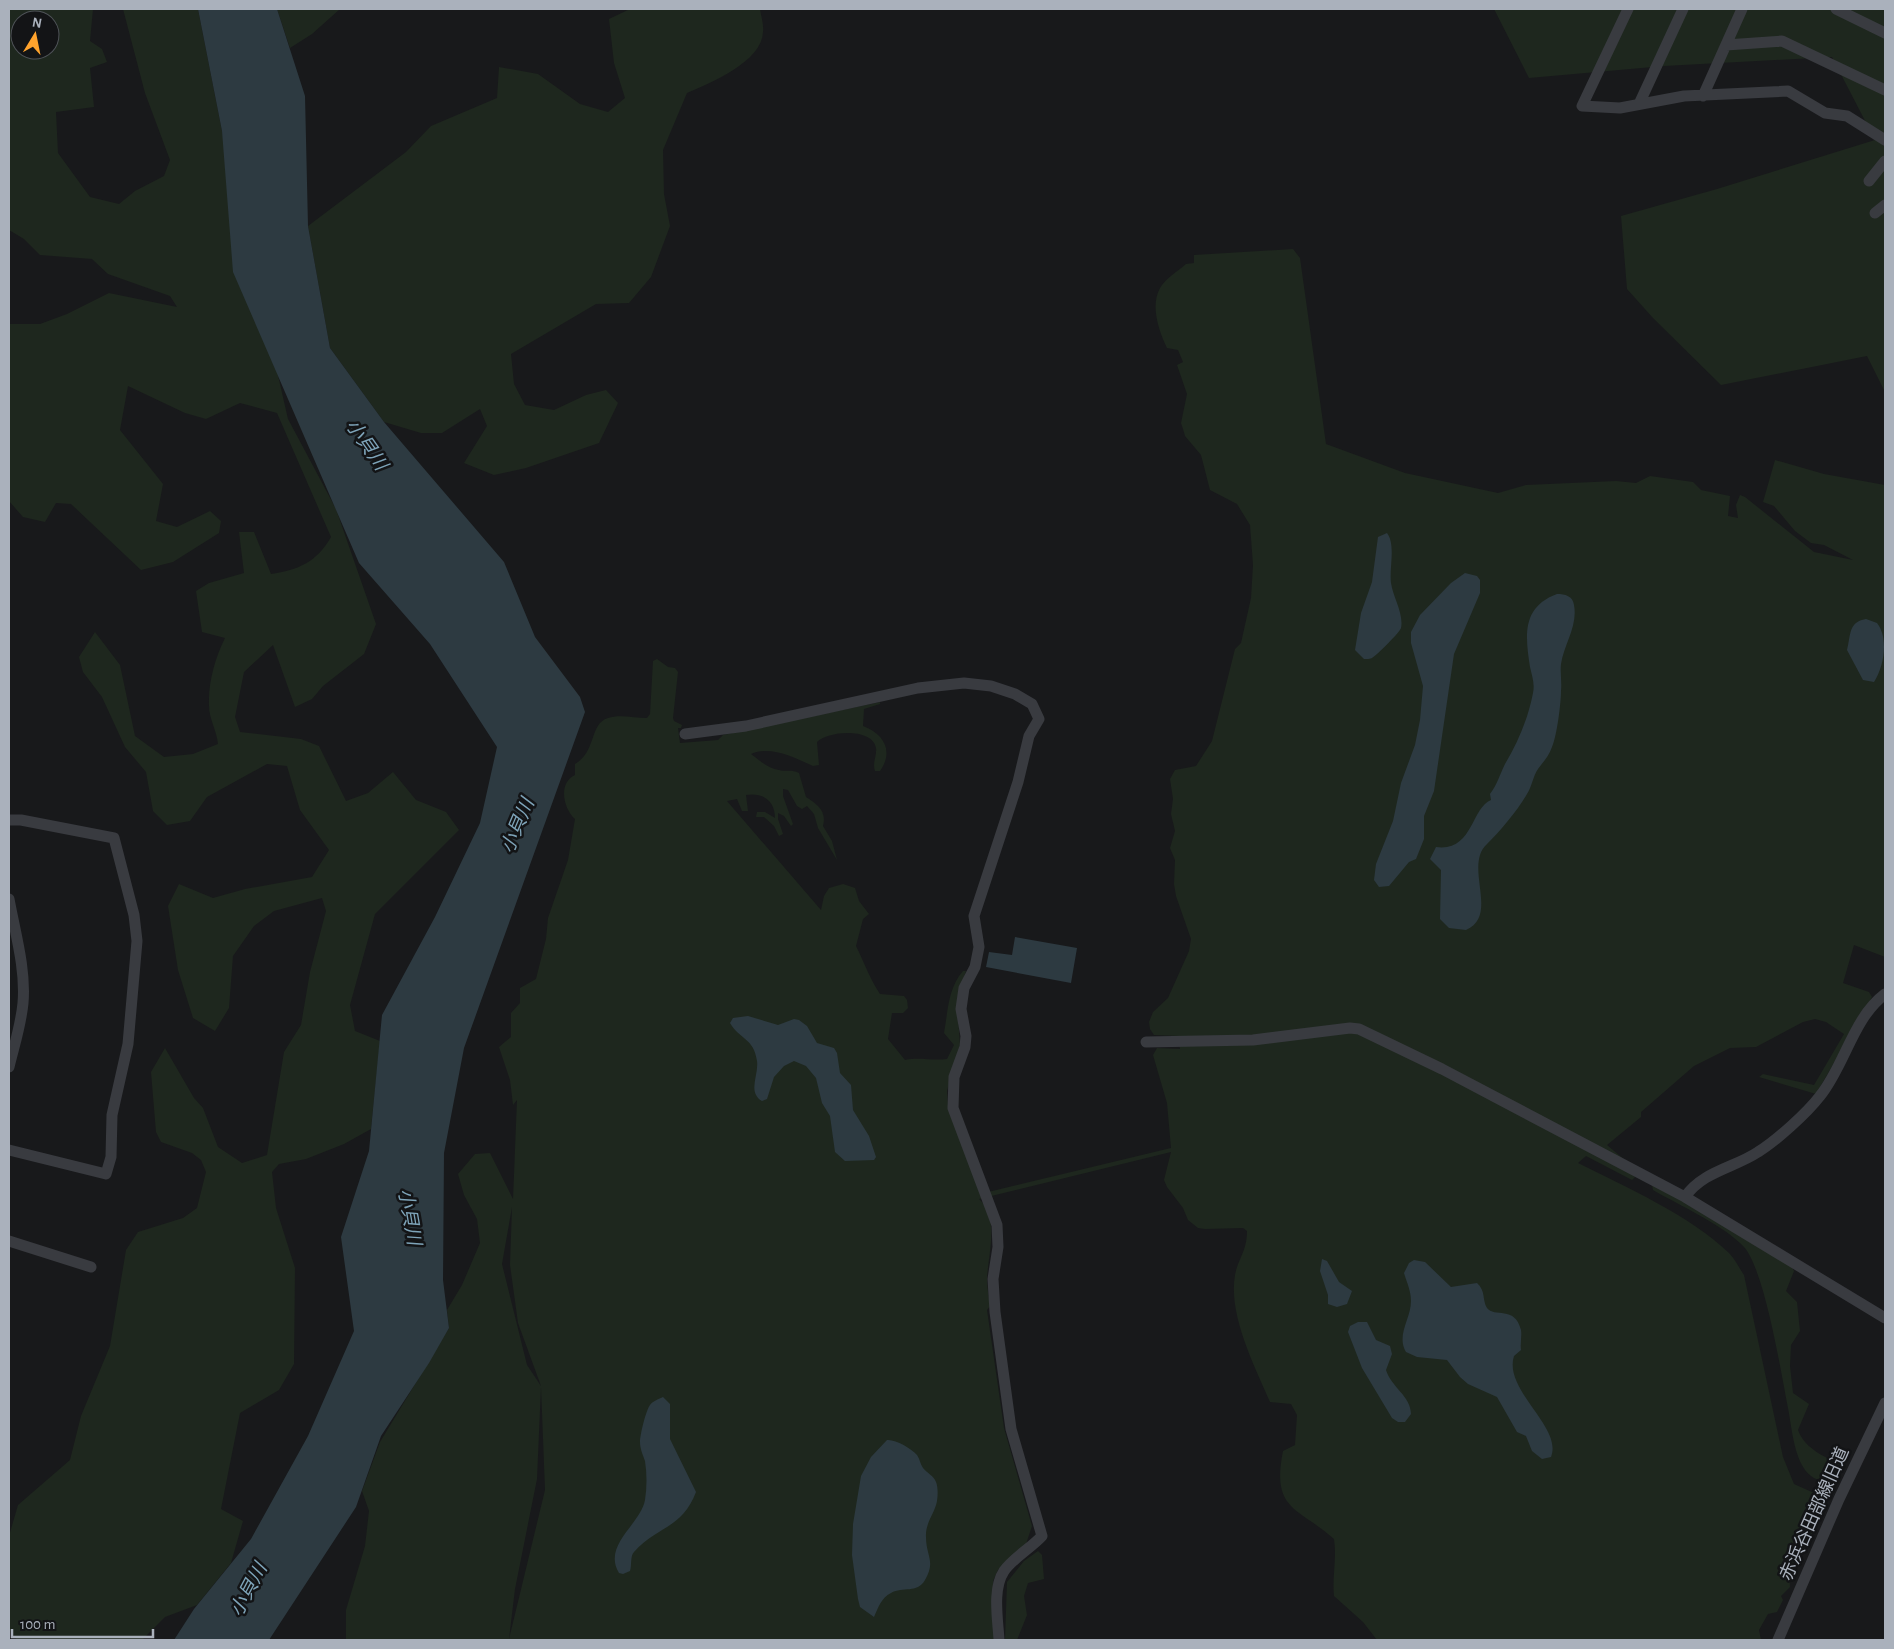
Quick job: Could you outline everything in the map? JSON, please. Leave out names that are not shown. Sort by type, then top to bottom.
[{"type":"street","points":[[1628,9],[1582,106],[1620,108],[1684,96],[1788,91],[1825,113],[1846,116],[1885,140]]},
{"type":"street","points":[[1639,104],[1683,9]]},
{"type":"street","points":[[1703,96],[1742,9]]},
{"type":"street","points":[[1836,9],[1885,33]]},
{"type":"street","points":[[1726,45],[1782,41],[1885,90]]},
{"type":"street","points":[[1869,181],[1885,161]]},
{"type":"street","points":[[1875,214],[1885,206]]},
{"type":"street","points":[[685,734],[746,726],[918,688],[964,683],[991,686],[1015,694],[1032,704],[1039,719],[1029,736],[1018,782],[974,916],[979,947],[975,967],[964,988],[961,1009],[966,1036],[965,1047],[954,1077],[952,1094],[953,1108],[997,1225],[998,1248],[993,1279],[995,1312],[1011,1429],[1042,1536],[1005,1570],[1000,1581],[998,1594],[999,1640]]},
{"type":"street","points":[[9,820],[21,820],[114,838],[133,910],[137,941],[128,1044],[112,1116],[111,1157],[106,1174],[9,1150]]},
{"type":"street","points":[[9,899],[23,982],[24,1002],[17,1040],[9,1066]]},
{"type":"street","points":[[1685,1197],[1691,1188],[1714,1172],[1765,1148],[1820,1097],[1863,1021],[1885,994]]},
{"type":"street","points":[[1146,1042],[1253,1040],[1350,1028],[1359,1029],[1442,1069],[1685,1197],[1885,1318]]},
{"type":"street","points":[[9,1242],[91,1267]]},
{"type":"street","name":"赤浜谷田部線旧道","points":[[1778,1640],[1839,1499],[1885,1403]]},
{"type":"shaded area","points":[[9,9],[93,9],[90,41],[102,49],[107,62],[90,68],[94,107],[56,112],[58,153],[90,197],[119,204],[135,191],[164,176],[170,160],[145,93],[123,9],[198,9],[222,131],[288,419],[336,509],[376,624],[364,654],[323,686],[312,699],[295,707],[273,645],[244,672],[235,717],[240,732],[301,739],[319,746],[346,801],[368,793],[393,772],[416,800],[446,812],[459,830],[375,914],[350,1005],[355,1031],[380,1041],[371,1129],[344,1144],[306,1159],[279,1164],[272,1172],[276,1208],[295,1268],[294,1364],[279,1390],[240,1413],[221,1509],[243,1521],[231,1563],[197,1605],[165,1617],[142,1640],[17,1640],[9,1629],[9,1536],[18,1505],[70,1460],[81,1416],[110,1346],[126,1250],[138,1232],[183,1218],[197,1208],[206,1172],[201,1160],[192,1153],[161,1142],[156,1132],[151,1072],[165,1048],[194,1098],[203,1108],[218,1147],[242,1163],[267,1155],[284,1052],[301,1025],[310,972],[326,911],[322,898],[274,911],[254,926],[233,956],[229,1008],[215,1031],[193,1018],[178,970],[168,906],[179,884],[213,898],[245,889],[312,877],[329,850],[300,810],[287,766],[267,764],[207,797],[190,821],[167,825],[153,811],[146,772],[125,747],[102,697],[83,672],[79,657],[95,632],[120,665],[135,736],[164,757],[193,754],[218,744],[209,711],[209,697],[213,671],[225,638],[202,632],[196,591],[209,583],[244,573],[239,532],[254,532],[271,574],[290,570],[313,559],[326,546],[331,537],[277,413],[240,403],[206,419],[185,413],[128,386],[120,430],[163,484],[156,521],[177,527],[210,511],[221,521],[219,533],[173,562],[141,570],[71,504],[56,503],[45,522],[23,517],[9,501],[9,324],[40,324],[67,314],[109,293],[177,307],[170,296],[108,274],[92,259],[40,255],[24,239],[9,230]]},
{"type":"shaded area","points":[[277,9],[340,9],[312,34],[290,48]]},
{"type":"shaded area","points":[[630,9],[760,9],[763,32],[760,43],[754,53],[745,62],[721,77],[687,93],[663,150],[664,194],[670,226],[651,277],[629,303],[596,304],[511,354],[514,384],[525,405],[554,410],[586,395],[606,390],[618,403],[599,443],[526,468],[494,475],[464,463],[487,426],[480,409],[442,433],[421,433],[384,422],[330,348],[308,226],[406,152],[431,126],[497,98],[499,67],[538,74],[580,104],[608,112],[625,98],[614,63],[609,19]]},
{"type":"shaded area","points":[[1494,9],[1885,9],[1885,392],[1867,356],[1721,385],[1653,318],[1627,289],[1621,216],[1717,189],[1875,140],[1832,57],[1664,66],[1529,78]]},
{"type":"shaded area","points":[[1293,249],[1300,258],[1326,444],[1405,473],[1498,493],[1526,485],[1616,481],[1636,483],[1650,476],[1693,482],[1701,490],[1730,496],[1728,516],[1738,518],[1736,505],[1740,495],[1814,552],[1853,560],[1824,545],[1811,543],[1795,531],[1774,506],[1763,502],[1775,460],[1824,474],[1885,485],[1885,957],[1854,945],[1843,983],[1869,992],[1872,997],[1816,1094],[1759,1077],[1763,1074],[1814,1085],[1844,1034],[1826,1022],[1815,1019],[1803,1022],[1756,1047],[1730,1048],[1694,1066],[1641,1112],[1641,1117],[1607,1145],[1626,1161],[1635,1177],[1632,1180],[1586,1156],[1578,1163],[1657,1203],[1714,1239],[1729,1253],[1744,1275],[1783,1457],[1794,1484],[1814,1493],[1819,1519],[1805,1549],[1793,1554],[1800,1556],[1800,1566],[1789,1568],[1790,1587],[1781,1596],[1783,1600],[1777,1612],[1768,1614],[1759,1630],[1761,1640],[1377,1640],[1363,1622],[1334,1596],[1334,1539],[1299,1513],[1284,1497],[1280,1471],[1283,1451],[1295,1445],[1297,1415],[1291,1404],[1270,1402],[1250,1357],[1239,1324],[1235,1307],[1235,1275],[1246,1244],[1247,1231],[1243,1228],[1198,1228],[1188,1220],[1183,1208],[1164,1180],[1171,1152],[979,1199],[989,1216],[991,1226],[987,1279],[990,1306],[987,1310],[1004,1428],[1032,1526],[1026,1544],[998,1570],[993,1581],[995,1640],[346,1640],[346,1610],[365,1546],[369,1511],[362,1491],[380,1442],[449,1328],[447,1310],[462,1285],[480,1243],[477,1219],[464,1195],[458,1174],[475,1154],[490,1153],[513,1199],[517,1100],[513,1105],[510,1080],[499,1047],[511,1037],[511,1013],[520,1003],[520,988],[536,979],[546,939],[548,918],[568,860],[575,819],[565,802],[564,790],[566,784],[575,775],[575,764],[587,752],[595,732],[602,721],[617,716],[647,718],[650,714],[653,661],[657,659],[668,667],[675,668],[678,672],[673,718],[674,721],[682,725],[681,728],[678,728],[680,743],[718,740],[723,735],[880,702],[880,704],[864,709],[863,726],[881,738],[885,744],[886,757],[880,771],[875,771],[874,768],[876,748],[873,742],[859,734],[840,733],[823,738],[817,742],[819,765],[813,766],[791,756],[775,752],[767,751],[751,754],[771,768],[799,773],[806,797],[817,805],[824,816],[823,826],[832,841],[837,860],[818,828],[814,814],[807,806],[802,809],[797,806],[788,790],[783,789],[783,796],[793,824],[791,826],[784,816],[778,813],[783,834],[779,836],[774,826],[764,817],[756,817],[757,812],[765,812],[775,818],[773,806],[762,796],[746,795],[748,811],[742,811],[737,799],[727,801],[821,910],[824,896],[829,888],[843,884],[855,888],[859,901],[869,914],[863,919],[856,946],[867,970],[880,994],[904,996],[907,1000],[908,1008],[903,1013],[892,1013],[888,1039],[905,1060],[947,1059],[954,1045],[944,1033],[949,1000],[958,978],[963,971],[966,971],[957,999],[960,1045],[947,1091],[948,1105],[980,1194],[1171,1148],[1167,1103],[1153,1055],[1157,1048],[1180,1049],[1178,1036],[1154,1035],[1150,1029],[1149,1022],[1153,1012],[1168,998],[1189,951],[1191,939],[1176,896],[1174,884],[1175,860],[1170,848],[1175,831],[1171,814],[1173,799],[1170,779],[1175,770],[1196,766],[1212,741],[1235,649],[1241,643],[1251,598],[1253,565],[1250,525],[1237,504],[1210,490],[1201,455],[1185,436],[1181,423],[1187,394],[1177,365],[1183,362],[1178,350],[1167,348],[1157,318],[1156,303],[1160,288],[1168,278],[1186,264],[1194,263],[1194,255]],"holes":[[[512,1207],[510,1265],[518,1323],[541,1386],[527,1365],[502,1264]],[[541,1387],[545,1490],[509,1639],[515,1589],[537,1479]]]},
{"type":"shaded area","points":[[1652,1185],[1676,1196],[1791,1265],[1794,1271],[1786,1291],[1797,1302],[1800,1331],[1791,1345],[1790,1366],[1793,1393],[1809,1404],[1798,1430],[1801,1437],[1811,1448],[1845,1467],[1842,1472],[1825,1482],[1812,1477],[1805,1470],[1797,1454],[1777,1348],[1759,1277],[1752,1259],[1736,1239],[1701,1216],[1653,1190]]},
{"type":"shaded area","points":[[1038,1551],[1042,1555],[1044,1579],[1028,1583],[1024,1596],[1027,1615],[1017,1640],[1005,1640],[1007,1582],[1024,1561]]},
{"type":"water","name":"小貝川","points":[[198,9],[277,9],[305,96],[308,226],[330,348],[384,422],[504,562],[535,637],[580,697],[585,712],[464,1048],[444,1153],[443,1280],[449,1328],[429,1363],[381,1436],[356,1507],[269,1640],[174,1640],[194,1609],[251,1539],[308,1436],[354,1331],[341,1237],[369,1151],[382,1015],[435,917],[480,823],[497,747],[430,644],[359,563],[233,272],[222,131]]},
{"type":"water","points":[[1387,533],[1392,550],[1391,583],[1402,623],[1400,630],[1371,659],[1364,659],[1355,650],[1361,613],[1372,582],[1378,537]]},
{"type":"water","points":[[1465,573],[1477,576],[1480,580],[1480,593],[1454,654],[1434,791],[1424,816],[1424,839],[1416,859],[1409,862],[1389,886],[1379,887],[1374,880],[1376,864],[1393,821],[1401,783],[1415,745],[1420,720],[1423,686],[1411,643],[1411,632],[1420,615],[1451,583]]},
{"type":"water","points":[[1557,594],[1566,595],[1570,598],[1573,602],[1575,613],[1561,664],[1560,703],[1554,742],[1536,772],[1529,791],[1481,853],[1478,865],[1481,902],[1480,913],[1476,923],[1466,930],[1449,928],[1440,919],[1441,870],[1430,859],[1436,847],[1448,847],[1457,843],[1470,828],[1479,811],[1491,800],[1490,794],[1522,730],[1533,693],[1527,644],[1528,623],[1537,606]]},
{"type":"water","points":[[1866,619],[1877,623],[1883,636],[1883,661],[1874,682],[1863,680],[1847,650],[1853,626]]},
{"type":"water","points":[[1015,937],[1077,948],[1071,983],[986,967],[989,952],[1012,955]]},
{"type":"water","points":[[748,1016],[778,1025],[794,1019],[799,1020],[807,1026],[817,1043],[834,1048],[837,1053],[840,1073],[851,1085],[853,1110],[869,1136],[876,1157],[874,1160],[845,1161],[835,1152],[830,1116],[822,1103],[816,1078],[806,1066],[794,1061],[784,1066],[774,1077],[767,1099],[762,1101],[758,1097],[754,1088],[757,1066],[755,1053],[750,1043],[730,1023],[733,1018]]},
{"type":"water","points":[[1322,1259],[1327,1261],[1339,1282],[1352,1291],[1347,1304],[1337,1307],[1328,1304],[1328,1295],[1320,1271]]},
{"type":"water","points":[[1414,1260],[1425,1262],[1451,1287],[1477,1283],[1482,1289],[1487,1308],[1490,1311],[1504,1313],[1514,1317],[1518,1322],[1521,1330],[1521,1350],[1514,1356],[1513,1369],[1524,1395],[1549,1433],[1552,1445],[1551,1457],[1542,1459],[1532,1451],[1526,1436],[1517,1432],[1497,1397],[1468,1384],[1447,1360],[1417,1357],[1406,1352],[1403,1346],[1403,1333],[1411,1301],[1410,1290],[1404,1273],[1409,1263]]},
{"type":"water","points":[[1358,1322],[1367,1322],[1376,1340],[1390,1346],[1392,1354],[1386,1370],[1392,1382],[1408,1402],[1411,1414],[1405,1422],[1398,1422],[1392,1418],[1362,1368],[1348,1332],[1350,1326]]},
{"type":"water","points":[[663,1397],[670,1404],[670,1439],[696,1492],[684,1513],[643,1543],[634,1552],[630,1571],[623,1574],[619,1573],[615,1563],[615,1553],[624,1535],[642,1509],[646,1495],[646,1466],[640,1445],[642,1429],[650,1405]]},
{"type":"water","points":[[887,1440],[903,1445],[917,1455],[923,1468],[935,1480],[938,1496],[926,1532],[930,1568],[925,1580],[918,1587],[896,1591],[888,1595],[880,1604],[874,1617],[860,1607],[858,1599],[852,1555],[853,1524],[861,1476],[871,1457]]}]
